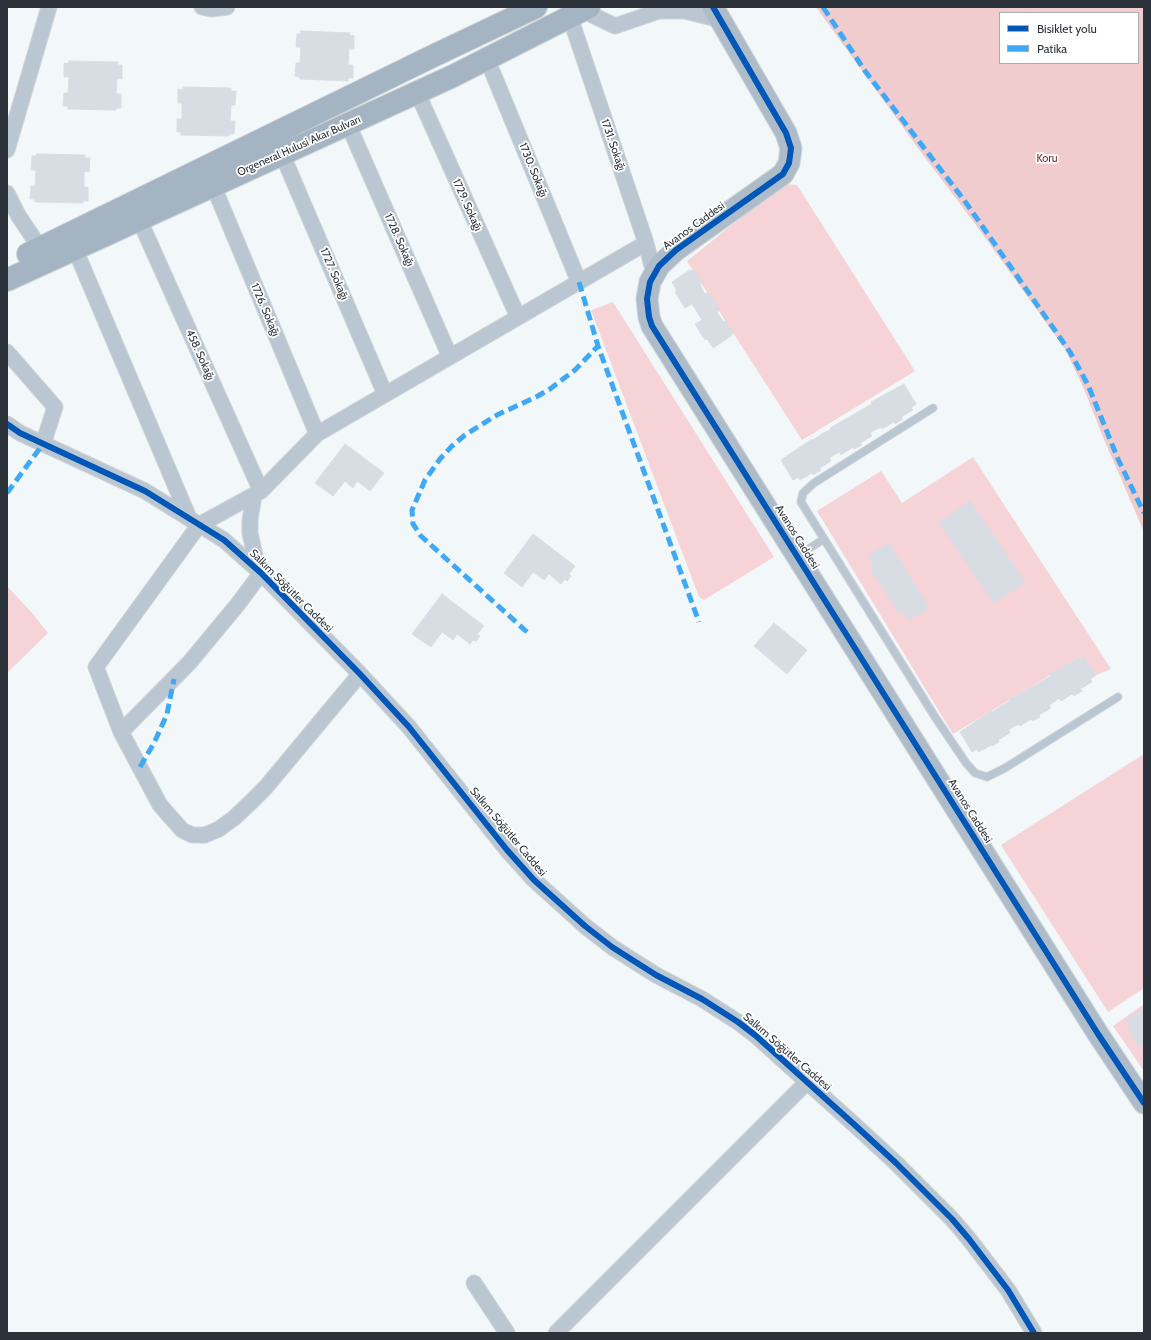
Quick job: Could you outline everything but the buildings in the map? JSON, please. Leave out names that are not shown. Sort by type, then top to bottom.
[{"type":"main road","name":"Orgeneral Hulusi Akar Bulvarı","points":[[7,264],[424,60],[536,7]]},
{"type":"main road","name":"Orgeneral Hulusi Akar Bulvarı","points":[[7,280],[488,59],[580,10]]},
{"type":"street","points":[[7,150],[48,7]]},
{"type":"street","points":[[202,7],[211,9],[227,7]]},
{"type":"street","points":[[580,10],[615,26],[659,11],[685,11],[717,14]]},
{"type":"street","name":"1731. Sokağı","points":[[580,10],[654,274]]},
{"type":"street","name":"Avanos Caddesi","points":[[717,14],[786,133],[791,148],[789,163],[783,174],[676,250],[665,260],[654,274],[650,282],[646,299],[652,326],[1081,1007],[1144,1102]]},
{"type":"street","name":"1730. Sokağı","points":[[488,59],[579,282]]},
{"type":"street","name":"1729. Sokağı","points":[[417,92],[518,317]]},
{"type":"street","name":"1728. Sokağı","points":[[348,124],[450,357]]},
{"type":"street","name":"1727. Sokağı","points":[[282,154],[385,394]]},
{"type":"street","name":"1726. Sokağı","points":[[213,185],[317,434]]},
{"type":"street","points":[[7,193],[18,215],[40,248]]},
{"type":"street","name":"458. Sokağı","points":[[139,219],[258,493]]},
{"type":"street","points":[[360,674],[266,787],[227,824],[212,833],[205,835],[192,835],[182,830],[160,805],[121,732],[96,667],[194,521],[258,493],[317,434],[646,243]]},
{"type":"street","points":[[75,249],[194,521]]},
{"type":"street","points":[[7,352],[54,407],[43,444]]},
{"type":"street","name":"Salkım Söğütler Caddesi","points":[[7,424],[13,432],[43,444],[145,491],[224,540],[261,573],[360,674],[408,727],[507,850],[534,880],[559,904],[599,937],[634,962],[673,985],[702,999],[738,1022],[807,1082],[896,1163],[952,1219],[1008,1290],[1034,1333]]},
{"type":"street","points":[[121,732],[190,662],[238,604],[261,573],[256,560],[250,534],[250,520],[258,493]]},
{"type":"street","points":[[556,1333],[807,1082]]},
{"type":"street","points":[[474,1283],[507,1333]]},
{"type":"lane","points":[[932,408],[814,483],[803,493],[801,502],[935,717],[966,764],[975,773],[987,777],[1005,768],[1118,697]]},
{"type":"lane","points":[[797,556],[824,539]]},
{"type":"shaded area","points":[[783,184],[797,185],[915,371],[802,440],[687,261]]},
{"type":"shaded area","points":[[613,302],[774,557],[704,600],[699,597],[591,310]]},
{"type":"shaded area","points":[[973,457],[1111,669],[1096,675],[1082,656],[953,734],[817,511],[881,471],[902,503]]},
{"type":"shaded area","points":[[7,586],[48,633],[7,673]]},
{"type":"shaded area","points":[[1144,754],[1144,988],[1108,1012],[1001,845]]},
{"type":"shaded area","points":[[1144,1004],[1144,1071],[1113,1026]]},
{"type":"green space","name":"Koru","points":[[816,7],[1144,7],[1144,532],[1084,389],[1065,349],[976,225],[920,151]]},
{"type":"marked path","points":[[823,7],[865,71],[964,200],[1070,352],[1088,385],[1118,459],[1144,513]]},
{"type":"marked path","points":[[579,282],[598,346],[699,622]]},
{"type":"marked path","points":[[527,632],[421,536],[413,524],[412,510],[425,480],[440,459],[452,446],[465,435],[497,415],[550,389],[575,370],[598,346]]},
{"type":"marked path","points":[[7,493],[43,444]]},
{"type":"marked path","points":[[140,767],[154,743],[167,714],[174,679]]},
{"type":"cycle path","points":[[713,7],[786,133],[791,148],[789,163],[783,174],[676,250],[659,266],[650,282],[647,299],[649,317],[652,326],[1098,1034],[1144,1103]]},
{"type":"cycle path","points":[[7,424],[20,433],[145,491],[224,540],[261,573],[360,674],[409,727],[507,850],[534,880],[585,926],[612,947],[656,975],[702,999],[738,1022],[755,1035],[857,1127],[896,1163],[952,1219],[1008,1290],[1034,1333]]}]
